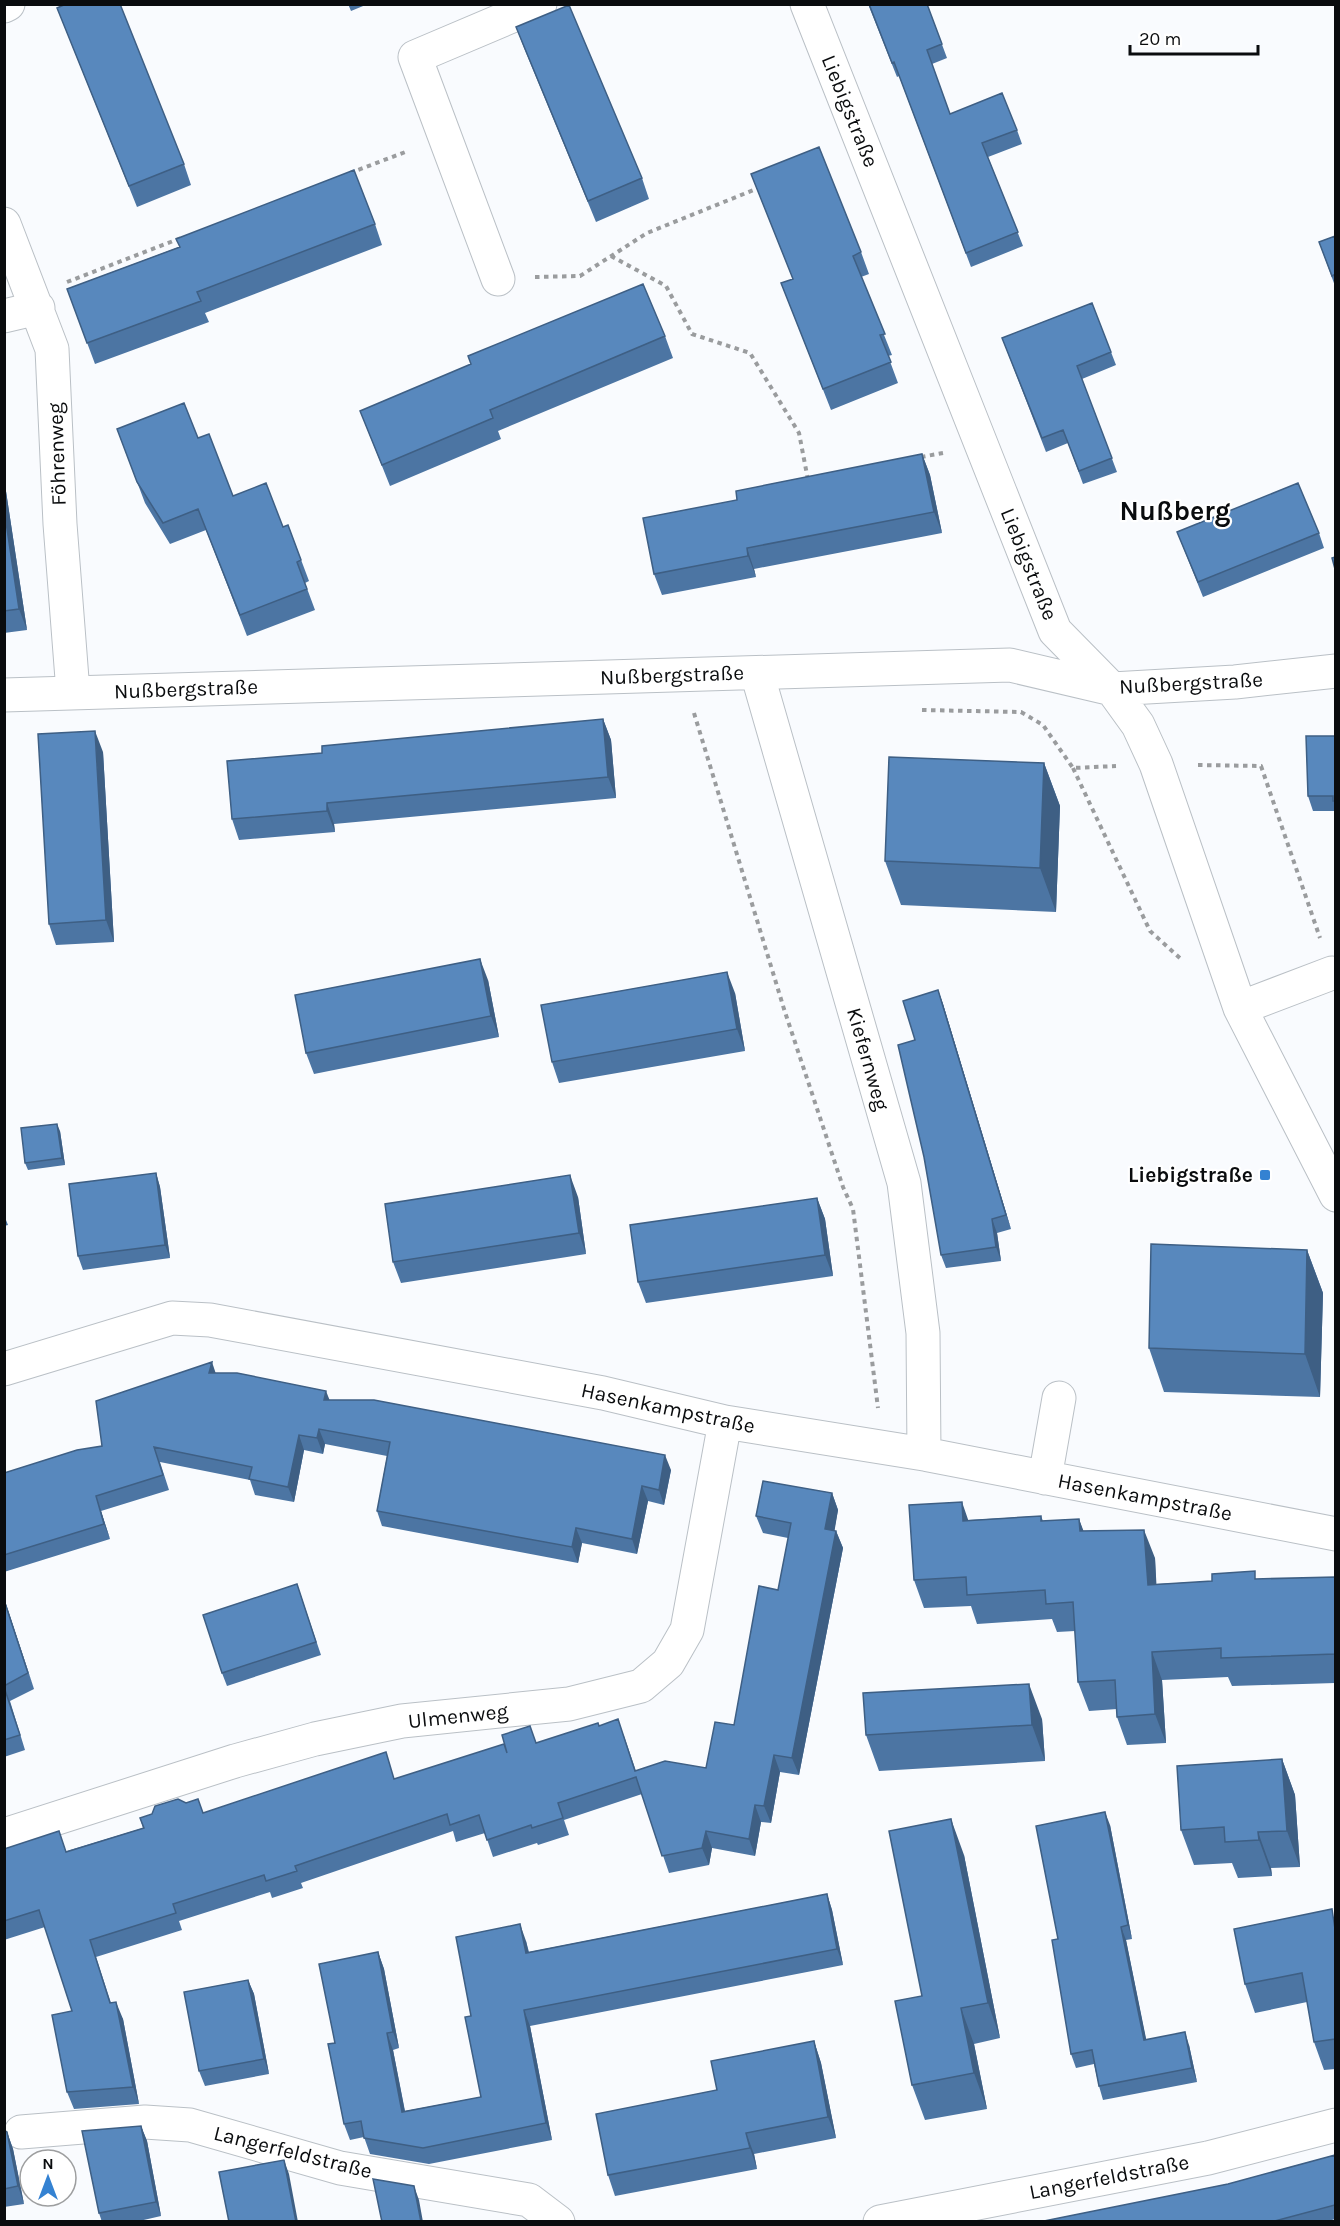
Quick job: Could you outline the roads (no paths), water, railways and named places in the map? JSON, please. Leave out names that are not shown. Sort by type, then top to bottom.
[{"type":"street","points":[[498,279],[415,57],[540,4]]},
{"type":"street","name":"Liebigstraße","points":[[807,4],[1055,631],[1112,689],[1138,725],[1156,764],[1240,1008],[1335,1195]]},
{"type":"street","name":"Föhrenweg","points":[[4,224],[52,349],[60,524],[73,692]]},
{"type":"street","points":[[4,315],[35,301]]},
{"type":"street","name":"Nußbergstraße","points":[[4,695],[1010,664],[1112,689],[1235,682],[1335,671]]},
{"type":"street","name":"Kiefernweg","points":[[757,673],[904,1183],[923,1333],[924,1454]]},
{"type":"street","points":[[1240,1008],[1332,973]]},
{"type":"street","name":"Hasenkampstraße","points":[[4,1369],[144,1325],[172,1318],[191,1319],[603,1393],[725,1422],[924,1454],[1335,1534]]},
{"type":"street","points":[[1045,1478],[1059,1398]]},
{"type":"street","name":"Ulmenweg","points":[[4,1835],[235,1761],[315,1739],[402,1721],[569,1704],[641,1686],[668,1663],[687,1629],[725,1422]]},
{"type":"street","name":"Langerfeldstraße","points":[[21,2132],[145,2122],[190,2125],[340,2168],[529,2200],[558,2222]]},
{"type":"street","name":"Langerfeldstraße","points":[[880,2222],[1208,2158],[1335,2125]]},
{"type":"place","name":"Liebigstraße","points":[[1265,1175]]},
{"type":"district","name":"Nußberg","points":[[1175,511]]}]
